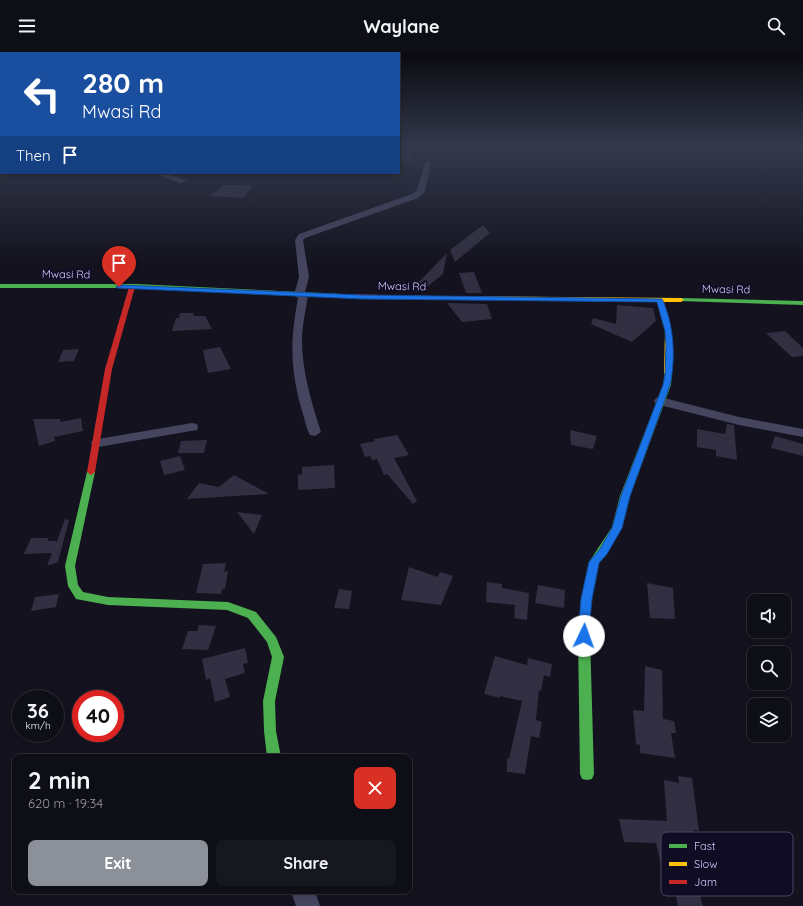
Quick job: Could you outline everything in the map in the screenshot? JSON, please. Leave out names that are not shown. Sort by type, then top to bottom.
[{"type":"street","points":[[315,432],[303,393],[297,351],[297,334],[304,277],[299,240],[302,236],[415,196],[421,192],[422,186]]},
{"type":"street","name":"Mwasi Rd","points":[[0,286],[132,287],[301,295],[437,298],[803,303]]},
{"type":"street","points":[[132,287],[118,330],[106,382],[98,443],[70,566],[73,586],[80,596],[108,601],[228,606],[252,615],[272,640],[278,657],[269,701],[270,731],[274,754]]},
{"type":"street","points":[[587,774],[584,636],[590,576],[594,562],[603,551],[617,528],[625,496],[666,385],[669,360],[668,331],[660,300]]},
{"type":"street","points":[[660,401],[739,421],[803,433]]},
{"type":"street","points":[[98,443],[192,427]]},
{"type":"street","points":[[304,894],[308,906]]},
{"type":"building","points":[[222,186],[253,186],[243,198],[210,196]]},
{"type":"building","points":[[483,225],[490,233],[455,262],[450,250]]},
{"type":"building","points":[[447,253],[443,274],[421,292],[416,292],[413,288]]},
{"type":"building","points":[[474,272],[482,293],[466,293],[459,273]]},
{"type":"building","points":[[447,303],[487,304],[492,319],[462,322]]},
{"type":"building","points":[[617,305],[653,308],[656,321],[632,342],[591,324],[593,318],[616,324]]},
{"type":"building","points":[[180,313],[194,313],[193,316],[205,316],[212,329],[172,331],[176,318],[179,318]]},
{"type":"building","points":[[785,331],[803,348],[803,356],[792,357],[766,333]]},
{"type":"building","points":[[220,347],[231,369],[208,373],[203,350]]},
{"type":"building","points":[[79,349],[74,361],[58,362],[63,350]]},
{"type":"building","points":[[81,418],[83,431],[54,437],[55,441],[39,446],[33,419],[60,419],[60,422]]},
{"type":"building","points":[[727,424],[734,425],[737,460],[716,456],[716,450],[697,447],[697,429],[725,434]]},
{"type":"building","points":[[570,430],[597,436],[593,449],[571,445]]},
{"type":"building","points":[[397,435],[409,455],[394,458],[417,501],[413,504],[387,474],[384,475],[377,459],[372,460],[370,456],[365,457],[360,444],[375,441],[374,439]]},
{"type":"building","points":[[775,436],[803,444],[803,456],[771,448]]},
{"type":"building","points":[[207,440],[204,453],[178,453],[181,441]]},
{"type":"building","points":[[180,456],[185,470],[164,475],[160,461]]},
{"type":"building","points":[[334,465],[335,488],[298,490],[298,475],[302,474],[302,467]]},
{"type":"building","points":[[234,475],[269,494],[187,499],[199,483],[219,487]]},
{"type":"building","points":[[237,512],[262,515],[254,534]]},
{"type":"building","points":[[65,519],[69,520],[58,562],[47,566],[52,553],[24,554],[31,538],[49,538],[47,541],[57,541]]},
{"type":"building","points":[[226,563],[224,572],[228,571],[225,589],[222,589],[221,594],[196,593],[203,564]]},
{"type":"building","points":[[409,567],[438,577],[440,572],[453,576],[441,605],[401,600]]},
{"type":"building","points":[[487,582],[502,584],[502,588],[529,593],[527,620],[514,618],[515,605],[486,602]]},
{"type":"building","points":[[647,583],[673,588],[675,619],[650,618]]},
{"type":"building","points":[[538,585],[565,590],[564,608],[535,603]]},
{"type":"building","points":[[339,589],[352,591],[349,609],[334,608]]},
{"type":"building","points":[[59,594],[56,607],[31,611],[35,597]]},
{"type":"building","points":[[199,625],[216,626],[208,650],[182,649],[188,631],[197,631]]},
{"type":"building","points":[[245,648],[248,663],[243,664],[245,673],[225,679],[230,697],[215,702],[210,678],[206,680],[202,659]]},
{"type":"building","points":[[495,656],[527,665],[528,658],[552,664],[550,677],[544,675],[541,691],[539,690],[536,720],[542,722],[539,738],[531,736],[525,774],[507,772],[507,758],[509,759],[522,701],[484,694]]},
{"type":"building","points":[[645,666],[662,670],[663,719],[674,721],[676,733],[671,733],[675,758],[640,753],[640,745],[636,744],[633,710],[644,711]]},
{"type":"building","points":[[678,776],[692,778],[699,831],[661,832],[661,864],[656,843],[624,842],[619,819],[667,821],[664,780],[679,783]]},
{"type":"building","points":[[676,896],[700,896],[703,906],[678,906]]},
{"type":"traffic: fast","points":[[0,286],[136,286],[342,296]]},
{"type":"traffic: fast","points":[[681,300],[803,303]]},
{"type":"traffic: fast","points":[[587,774],[584,636],[586,599],[594,562],[617,528],[625,496],[667,385],[668,373]]},
{"type":"traffic: fast","points":[[91,472],[70,566],[73,586],[80,596],[108,601],[228,606],[252,615],[272,640],[278,657],[269,701],[270,731],[274,754]]},
{"type":"traffic: slow","points":[[434,298],[681,300]]},
{"type":"traffic: slow","points":[[660,300],[668,331],[668,373]]},
{"type":"traffic: jam","points":[[91,472],[108,369],[132,287]]},
{"type":"traffic: jam","points":[[342,296],[434,298]]},
{"type":"route","points":[[119,287],[362,297],[660,300],[668,331],[669,344],[668,375],[666,385],[625,496],[617,528],[603,551],[594,562],[586,599],[584,636]]}]
